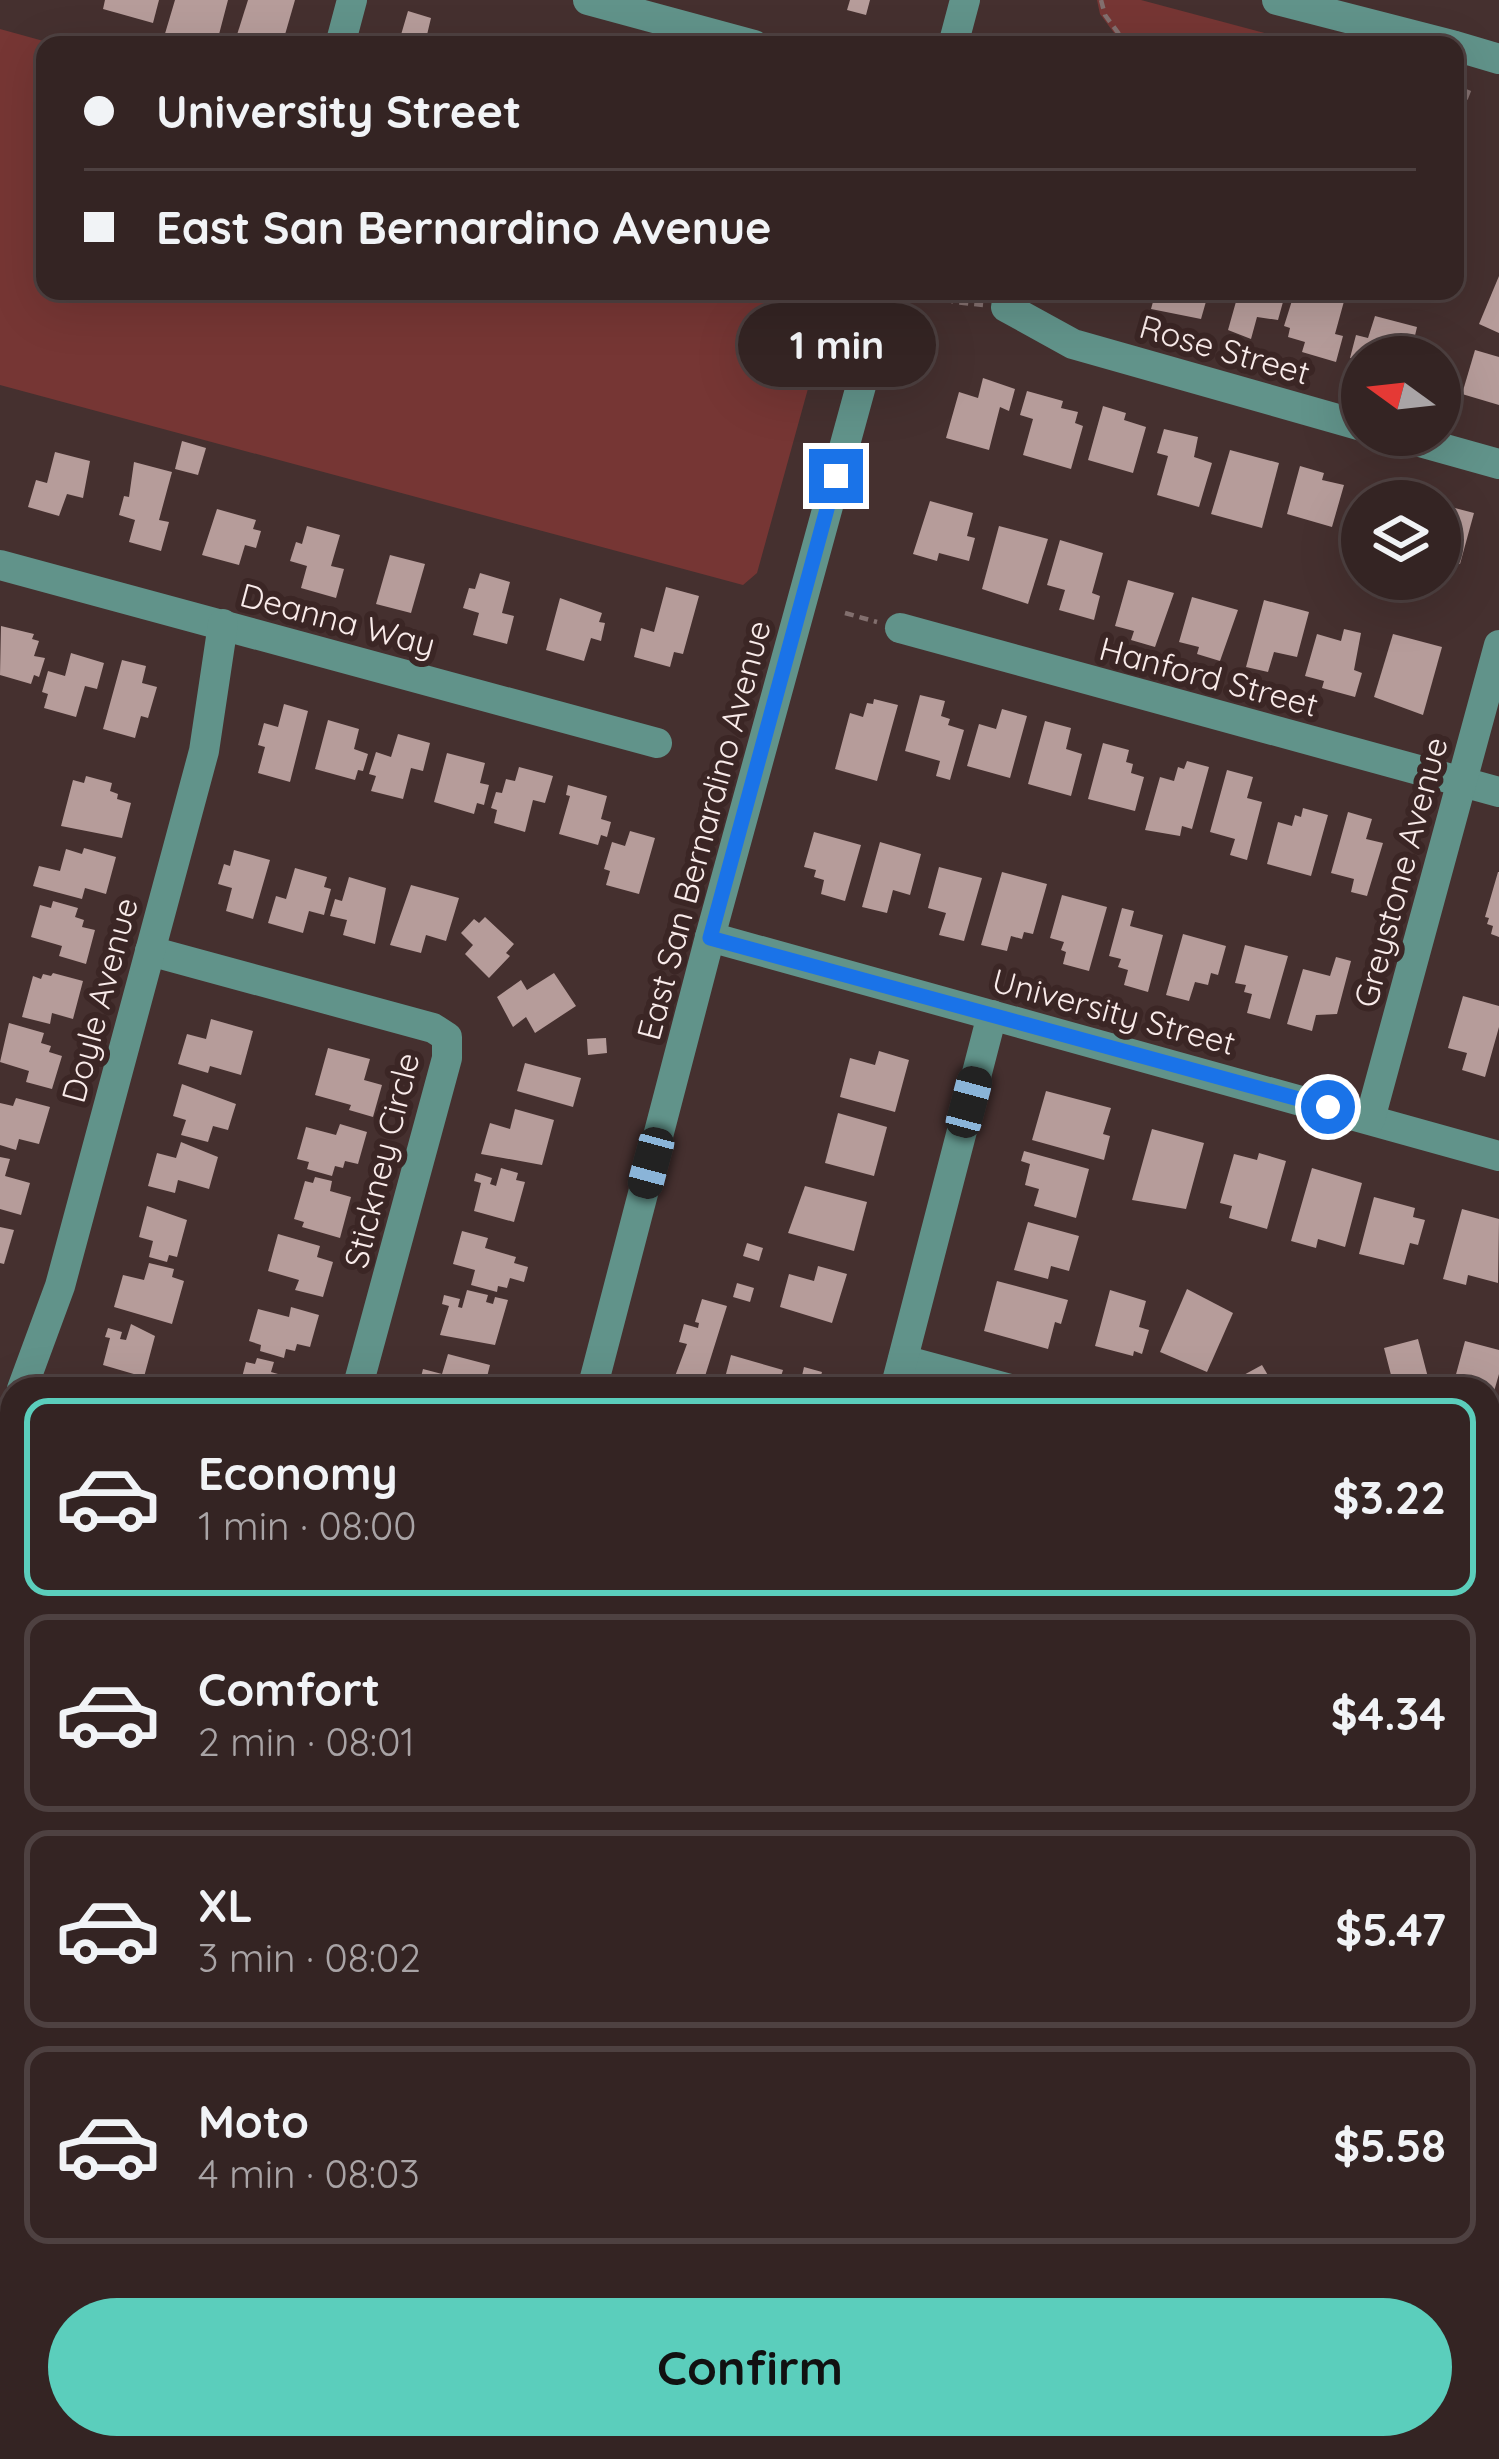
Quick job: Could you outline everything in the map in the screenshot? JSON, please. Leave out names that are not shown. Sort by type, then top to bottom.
[{"type":"street","points":[[342,36],[352,0]]},
{"type":"street","points":[[588,0],[721,36]]},
{"type":"street","points":[[955,36],[965,0]]},
{"type":"street","points":[[1277,0],[1419,36]]},
{"type":"street","points":[[1464,48],[1499,59]]},
{"type":"street","name":"East San Bernardino Avenue","points":[[595,1377],[885,300]]},
{"type":"street","name":"Rose Street","points":[[1006,307],[1073,344],[1341,419]]},
{"type":"street","points":[[1461,453],[1499,464]]},
{"type":"street","name":"Deanna Way","points":[[0,565],[657,743]]},
{"type":"street","name":"Doyle Avenue","points":[[26,1377],[60,1286],[204,751],[223,624]]},
{"type":"street","name":"Hanford Street","points":[[899,628],[1499,792]]},
{"type":"street","name":"Greystone Avenue","points":[[1370,1118],[1499,645]]},
{"type":"street","name":"University Street","points":[[710,938],[1499,1156]]},
{"type":"street","name":"Stickney Circle","points":[[150,951],[433,1028],[447,1037],[446,1058],[360,1377]]},
{"type":"street","points":[[899,1375],[992,1016]]},
{"type":"path","points":[[1101,0],[1121,36]]},
{"type":"path","points":[[1464,100],[1471,85]]},
{"type":"path","points":[[949,300],[1006,307]]},
{"type":"path","points":[[844,613],[899,628]]},
{"type":"shaded area","points":[[1097,0],[1141,0],[1275,36],[1116,36],[1100,14]]},
{"type":"shaded area","points":[[0,29],[36,39],[36,300],[833,300],[757,573],[743,585],[0,385]]},
{"type":"building","points":[[105,0],[159,0],[153,23],[103,9]]},
{"type":"building","points":[[175,0],[228,0],[219,36],[164,36]]},
{"type":"building","points":[[248,0],[295,0],[285,36],[237,36]]},
{"type":"building","points":[[850,0],[870,0],[866,15],[847,10]]},
{"type":"building","points":[[408,11],[431,18],[427,36],[401,36]]},
{"type":"building","points":[[1499,276],[1499,333],[1479,324]]},
{"type":"building","points":[[1154,300],[1206,300],[1201,319],[1151,309]]},
{"type":"building","points":[[1236,300],[1284,300],[1278,320],[1257,317],[1251,339],[1228,330]]},
{"type":"building","points":[[1292,300],[1344,300],[1335,334],[1343,336],[1336,362],[1302,352],[1305,342],[1288,337],[1290,328],[1284,326]]},
{"type":"building","points":[[1375,316],[1417,327],[1415,336],[1369,336]]},
{"type":"building","points":[[1475,350],[1499,357],[1499,405],[1462,394]]},
{"type":"building","points":[[983,378],[1015,389],[1009,411],[1000,407],[989,450],[946,438],[959,392],[978,398]]},
{"type":"building","points":[[1027,391],[1063,401],[1061,408],[1078,412],[1075,423],[1083,426],[1071,469],[1023,455],[1033,419],[1020,415]]},
{"type":"building","points":[[1103,406],[1126,413],[1124,420],[1146,427],[1133,473],[1088,460]]},
{"type":"building","points":[[1164,429],[1198,437],[1194,457],[1212,463],[1199,507],[1157,495],[1168,456],[1157,453]]},
{"type":"building","points":[[182,441],[206,448],[198,475],[175,469]]},
{"type":"building","points":[[1230,450],[1279,463],[1262,528],[1211,514]]},
{"type":"building","points":[[55,452],[90,461],[83,498],[67,494],[59,516],[28,507],[36,480],[47,483]]},
{"type":"building","points":[[134,462],[172,472],[159,520],[169,522],[161,551],[129,542],[135,520],[119,515],[124,496],[129,497]]},
{"type":"building","points":[[1300,466],[1324,473],[1322,480],[1341,484],[1332,527],[1287,514]]},
{"type":"building","points":[[930,501],[973,513],[967,536],[975,538],[969,561],[939,553],[937,561],[913,554]]},
{"type":"building","points":[[217,509],[256,520],[253,529],[261,531],[256,548],[245,545],[239,565],[202,555]]},
{"type":"building","points":[[1461,510],[1474,513],[1461,560]]},
{"type":"building","points":[[307,526],[340,535],[331,566],[344,569],[336,598],[301,588],[307,566],[290,561]]},
{"type":"building","points":[[999,526],[1048,539],[1028,604],[982,589]]},
{"type":"building","points":[[1060,540],[1103,553],[1092,593],[1100,596],[1094,620],[1059,610],[1065,590],[1047,585]]},
{"type":"building","points":[[390,555],[425,564],[411,613],[376,604]]},
{"type":"building","points":[[480,573],[510,582],[502,613],[514,616],[507,644],[473,635],[479,613],[463,608]]},
{"type":"building","points":[[1128,580],[1174,593],[1155,647],[1131,640],[1134,631],[1115,626]]},
{"type":"building","points":[[666,587],[699,596],[683,654],[674,652],[670,667],[634,657],[641,628],[654,632]]},
{"type":"building","points":[[1192,597],[1238,610],[1220,661],[1197,654],[1199,647],[1179,642]]},
{"type":"building","points":[[560,598],[602,613],[601,641],[591,638],[584,661],[546,650]]},
{"type":"building","points":[[1264,600],[1309,612],[1297,657],[1274,652],[1268,672],[1246,667]]},
{"type":"building","points":[[1,626],[34,634],[32,639],[39,641],[34,656],[45,658],[39,677],[34,675],[31,684],[0,675]]},
{"type":"building","points":[[1344,629],[1361,633],[1354,670],[1362,673],[1355,697],[1322,688],[1324,681],[1305,676],[1317,634],[1341,641]]},
{"type":"building","points":[[1393,634],[1442,647],[1423,715],[1374,697]]},
{"type":"building","points":[[71,653],[104,663],[97,689],[85,686],[76,717],[44,708],[48,694],[42,692],[48,671],[65,676]]},
{"type":"building","points":[[122,660],[146,666],[142,683],[157,687],[148,718],[141,716],[135,738],[103,729]]},
{"type":"building","points":[[920,695],[945,701],[941,716],[950,719],[948,725],[964,730],[950,780],[936,776],[940,761],[905,751]]},
{"type":"building","points":[[874,699],[898,705],[877,781],[835,769],[850,713],[863,717],[867,703],[873,704]]},
{"type":"building","points":[[284,704],[308,711],[290,782],[258,773],[265,747],[258,745],[264,723],[278,727]]},
{"type":"building","points":[[1002,709],[1027,716],[1010,778],[967,766],[979,724],[996,729]]},
{"type":"building","points":[[328,720],[359,729],[354,749],[368,754],[355,780],[315,769]]},
{"type":"building","points":[[1045,721],[1071,728],[1066,749],[1082,754],[1071,796],[1028,784]]},
{"type":"building","points":[[398,734],[430,743],[423,771],[411,768],[403,799],[371,791],[376,776],[369,774],[376,752],[391,757]]},
{"type":"building","points":[[1103,743],[1129,750],[1126,762],[1133,764],[1131,773],[1144,777],[1135,811],[1088,799]]},
{"type":"building","points":[[447,753],[485,763],[480,783],[489,785],[484,805],[477,803],[474,814],[434,802]]},
{"type":"building","points":[[1187,761],[1209,767],[1192,829],[1182,826],[1180,836],[1145,830],[1160,777],[1174,781],[1178,767],[1184,769]]},
{"type":"building","points":[[519,767],[553,776],[545,803],[533,800],[525,832],[494,823],[497,810],[491,808],[496,792],[502,793],[506,779],[515,781]]},
{"type":"building","points":[[1227,770],[1253,777],[1247,798],[1262,802],[1247,860],[1230,855],[1235,839],[1210,832]]},
{"type":"building","points":[[86,776],[112,783],[110,791],[118,794],[117,799],[131,803],[122,838],[61,826],[73,780],[84,783]]},
{"type":"building","points":[[568,785],[607,796],[601,819],[611,822],[607,837],[601,835],[598,845],[559,834],[570,796],[566,795]]},
{"type":"building","points":[[1303,808],[1328,815],[1311,876],[1267,864],[1278,822],[1292,826]]},
{"type":"building","points":[[1348,812],[1372,819],[1366,839],[1383,843],[1367,896],[1351,892],[1354,879],[1331,873]]},
{"type":"building","points":[[630,831],[655,838],[639,894],[606,885],[610,871],[604,869],[612,842],[625,846]]},
{"type":"building","points":[[814,832],[861,845],[845,901],[821,894],[824,880],[814,877],[816,870],[804,867]]},
{"type":"building","points":[[880,842],[921,854],[910,895],[893,890],[887,913],[862,907]]},
{"type":"building","points":[[84,848],[116,857],[106,894],[85,888],[82,899],[33,886],[39,866],[60,871],[66,849],[82,854]]},
{"type":"building","points":[[234,850],[270,860],[253,919],[226,911],[232,888],[218,884]]},
{"type":"building","points":[[939,867],[982,878],[964,941],[939,935],[946,913],[928,908]]},
{"type":"building","points":[[295,868],[327,877],[324,887],[331,889],[324,915],[309,911],[303,933],[268,923],[276,896],[286,899]]},
{"type":"building","points":[[1002,872],[1047,884],[1033,934],[1024,932],[1022,939],[1011,936],[1007,951],[981,945]]},
{"type":"building","points":[[1498,872],[1499,937],[1491,934],[1493,926],[1485,917]]},
{"type":"building","points":[[349,877],[386,888],[375,944],[343,935],[347,920],[330,916],[335,899],[342,901]]},
{"type":"building","points":[[411,885],[459,898],[446,941],[426,935],[421,953],[390,945]]},
{"type":"building","points":[[1062,895],[1107,907],[1089,971],[1063,964],[1064,942],[1050,938]]},
{"type":"building","points":[[53,901],[78,908],[75,917],[84,920],[82,927],[95,930],[86,964],[59,956],[62,946],[31,937],[40,905],[51,908]]},
{"type":"building","points":[[1122,908],[1134,911],[1130,926],[1163,935],[1148,992],[1124,985],[1128,970],[1118,967],[1121,959],[1109,956]]},
{"type":"building","points":[[485,917],[514,944],[506,953],[510,956],[489,978],[465,954],[473,945],[461,933],[474,919],[479,923]]},
{"type":"building","points":[[1183,934],[1226,946],[1218,975],[1211,973],[1208,985],[1195,982],[1189,1001],[1166,995]]},
{"type":"building","points":[[1245,945],[1288,956],[1270,1019],[1247,1013],[1252,994],[1244,992],[1246,985],[1235,983]]},
{"type":"building","points":[[1336,957],[1351,961],[1337,1014],[1316,1015],[1312,1031],[1287,1024],[1303,969],[1330,976]]},
{"type":"building","points":[[53,973],[83,981],[73,1019],[52,1013],[50,1024],[22,1017],[33,976],[41,979]]},
{"type":"building","points":[[554,973],[576,1006],[535,1033],[526,1017],[513,1027],[497,997],[521,980],[527,990]]},
{"type":"building","points":[[1463,996],[1499,1006],[1499,1027],[1485,1077],[1462,1070],[1467,1053],[1448,1048]]},
{"type":"building","points":[[211,1019],[253,1031],[241,1075],[210,1066],[208,1073],[178,1064],[187,1034],[206,1039]]},
{"type":"building","points":[[9,1023],[44,1033],[41,1043],[62,1056],[52,1089],[26,1082],[29,1071],[0,1062]]},
{"type":"building","points":[[606,1038],[607,1053],[588,1055],[587,1039]]},
{"type":"building","points":[[328,1048],[370,1059],[364,1080],[382,1085],[373,1117],[315,1095]]},
{"type":"building","points":[[879,1051],[909,1060],[895,1112],[840,1097],[850,1058],[875,1065]]},
{"type":"building","points":[[525,1063],[581,1078],[573,1107],[517,1091]]},
{"type":"building","points":[[182,1084],[236,1104],[228,1130],[213,1126],[208,1142],[181,1135],[186,1120],[173,1116]]},
{"type":"building","points":[[1046,1091],[1111,1108],[1103,1134],[1110,1136],[1104,1160],[1032,1140]]},
{"type":"building","points":[[16,1098],[50,1107],[39,1144],[19,1139],[16,1150],[0,1145],[0,1103],[13,1106]]},
{"type":"building","points":[[515,1109],[554,1120],[542,1165],[481,1154],[490,1123],[510,1129]]},
{"type":"building","points":[[838,1113],[887,1127],[874,1176],[825,1163]]},
{"type":"building","points":[[340,1124],[367,1132],[358,1164],[345,1161],[343,1168],[335,1166],[332,1176],[307,1169],[309,1162],[297,1159],[306,1127],[336,1135]]},
{"type":"building","points":[[1152,1129],[1204,1143],[1186,1209],[1132,1200]]},
{"type":"building","points":[[181,1142],[218,1157],[209,1189],[178,1180],[175,1193],[148,1186],[157,1153],[176,1158]]},
{"type":"building","points":[[1024,1151],[1089,1169],[1076,1218],[1034,1206],[1039,1189],[1025,1185],[1030,1164],[1021,1161]]},
{"type":"building","points":[[1259,1153],[1286,1161],[1267,1229],[1229,1218],[1232,1206],[1220,1203],[1234,1154],[1257,1160]]},
{"type":"building","points":[[0,1157],[10,1159],[5,1176],[30,1183],[21,1215],[0,1209]]},
{"type":"building","points":[[501,1168],[518,1173],[516,1180],[525,1182],[514,1222],[474,1211],[481,1183],[474,1181],[476,1173],[492,1178],[490,1184],[496,1186]]},
{"type":"building","points":[[1312,1168],[1362,1183],[1345,1247],[1318,1239],[1316,1248],[1291,1241]]},
{"type":"building","points":[[315,1177],[332,1181],[330,1191],[351,1197],[340,1238],[302,1227],[304,1222],[294,1219],[305,1181],[313,1183]]},
{"type":"building","points":[[805,1186],[867,1202],[854,1251],[788,1233]]},
{"type":"building","points":[[1374,1197],[1415,1208],[1413,1217],[1425,1220],[1418,1245],[1410,1243],[1404,1265],[1359,1254]]},
{"type":"building","points":[[147,1206],[187,1220],[177,1257],[169,1255],[167,1262],[149,1257],[153,1241],[139,1237]]},
{"type":"building","points":[[1462,1209],[1499,1219],[1498,1283],[1468,1275],[1466,1285],[1443,1279]]},
{"type":"building","points":[[1028,1222],[1079,1236],[1069,1271],[1051,1266],[1048,1279],[1014,1270]]},
{"type":"building","points":[[0,1227],[14,1230],[4,1264],[0,1263]]},
{"type":"building","points":[[462,1231],[488,1238],[485,1248],[516,1257],[514,1263],[528,1267],[524,1282],[510,1278],[507,1288],[498,1286],[497,1292],[471,1285],[475,1270],[453,1264]]},
{"type":"building","points":[[278,1234],[320,1246],[317,1257],[333,1262],[323,1297],[295,1290],[299,1280],[268,1271]]},
{"type":"building","points":[[747,1243],[763,1248],[759,1261],[743,1256]]},
{"type":"building","points":[[149,1263],[174,1269],[172,1277],[184,1281],[172,1324],[114,1307],[123,1275],[144,1280]]},
{"type":"building","points":[[818,1266],[847,1274],[832,1323],[780,1307],[789,1274],[814,1281]]},
{"type":"building","points":[[997,1281],[1068,1300],[1061,1324],[1055,1322],[1048,1349],[984,1331]]},
{"type":"building","points":[[737,1283],[754,1288],[750,1302],[733,1297]]},
{"type":"building","points":[[1187,1289],[1233,1313],[1207,1372],[1160,1352]]},
{"type":"building","points":[[467,1290],[488,1295],[486,1302],[493,1304],[495,1297],[508,1300],[495,1345],[440,1335],[449,1306],[442,1304],[444,1295],[460,1299],[458,1307],[462,1308]]},
{"type":"building","points":[[1110,1290],[1146,1301],[1139,1327],[1149,1330],[1142,1354],[1095,1346]]},
{"type":"building","points":[[702,1299],[727,1306],[705,1377],[675,1377],[687,1344],[679,1342],[684,1324],[698,1328],[695,1322]]},
{"type":"building","points":[[291,1307],[319,1315],[310,1347],[297,1344],[295,1351],[286,1349],[284,1358],[260,1351],[261,1345],[249,1341],[258,1309],[289,1317]]},
{"type":"building","points":[[131,1324],[155,1336],[144,1377],[103,1365],[108,1328],[122,1332],[120,1339],[126,1340]]},
{"type":"building","points":[[1418,1339],[1428,1377],[1384,1377],[1391,1375],[1384,1348]]},
{"type":"building","points":[[1465,1341],[1499,1350],[1498,1377],[1455,1377]]},
{"type":"building","points":[[448,1354],[490,1365],[487,1377],[421,1377],[423,1369],[442,1374]]},
{"type":"building","points":[[731,1355],[783,1370],[781,1377],[725,1377]]},
{"type":"building","points":[[257,1358],[274,1362],[271,1372],[288,1377],[242,1377],[246,1362],[255,1364]]},
{"type":"building","points":[[1262,1365],[1269,1377],[1240,1377]]},
{"type":"building","points":[[804,1367],[822,1372],[821,1377],[802,1377]]},
{"type":"route","points":[[836,476],[710,938],[1328,1107]]}]
